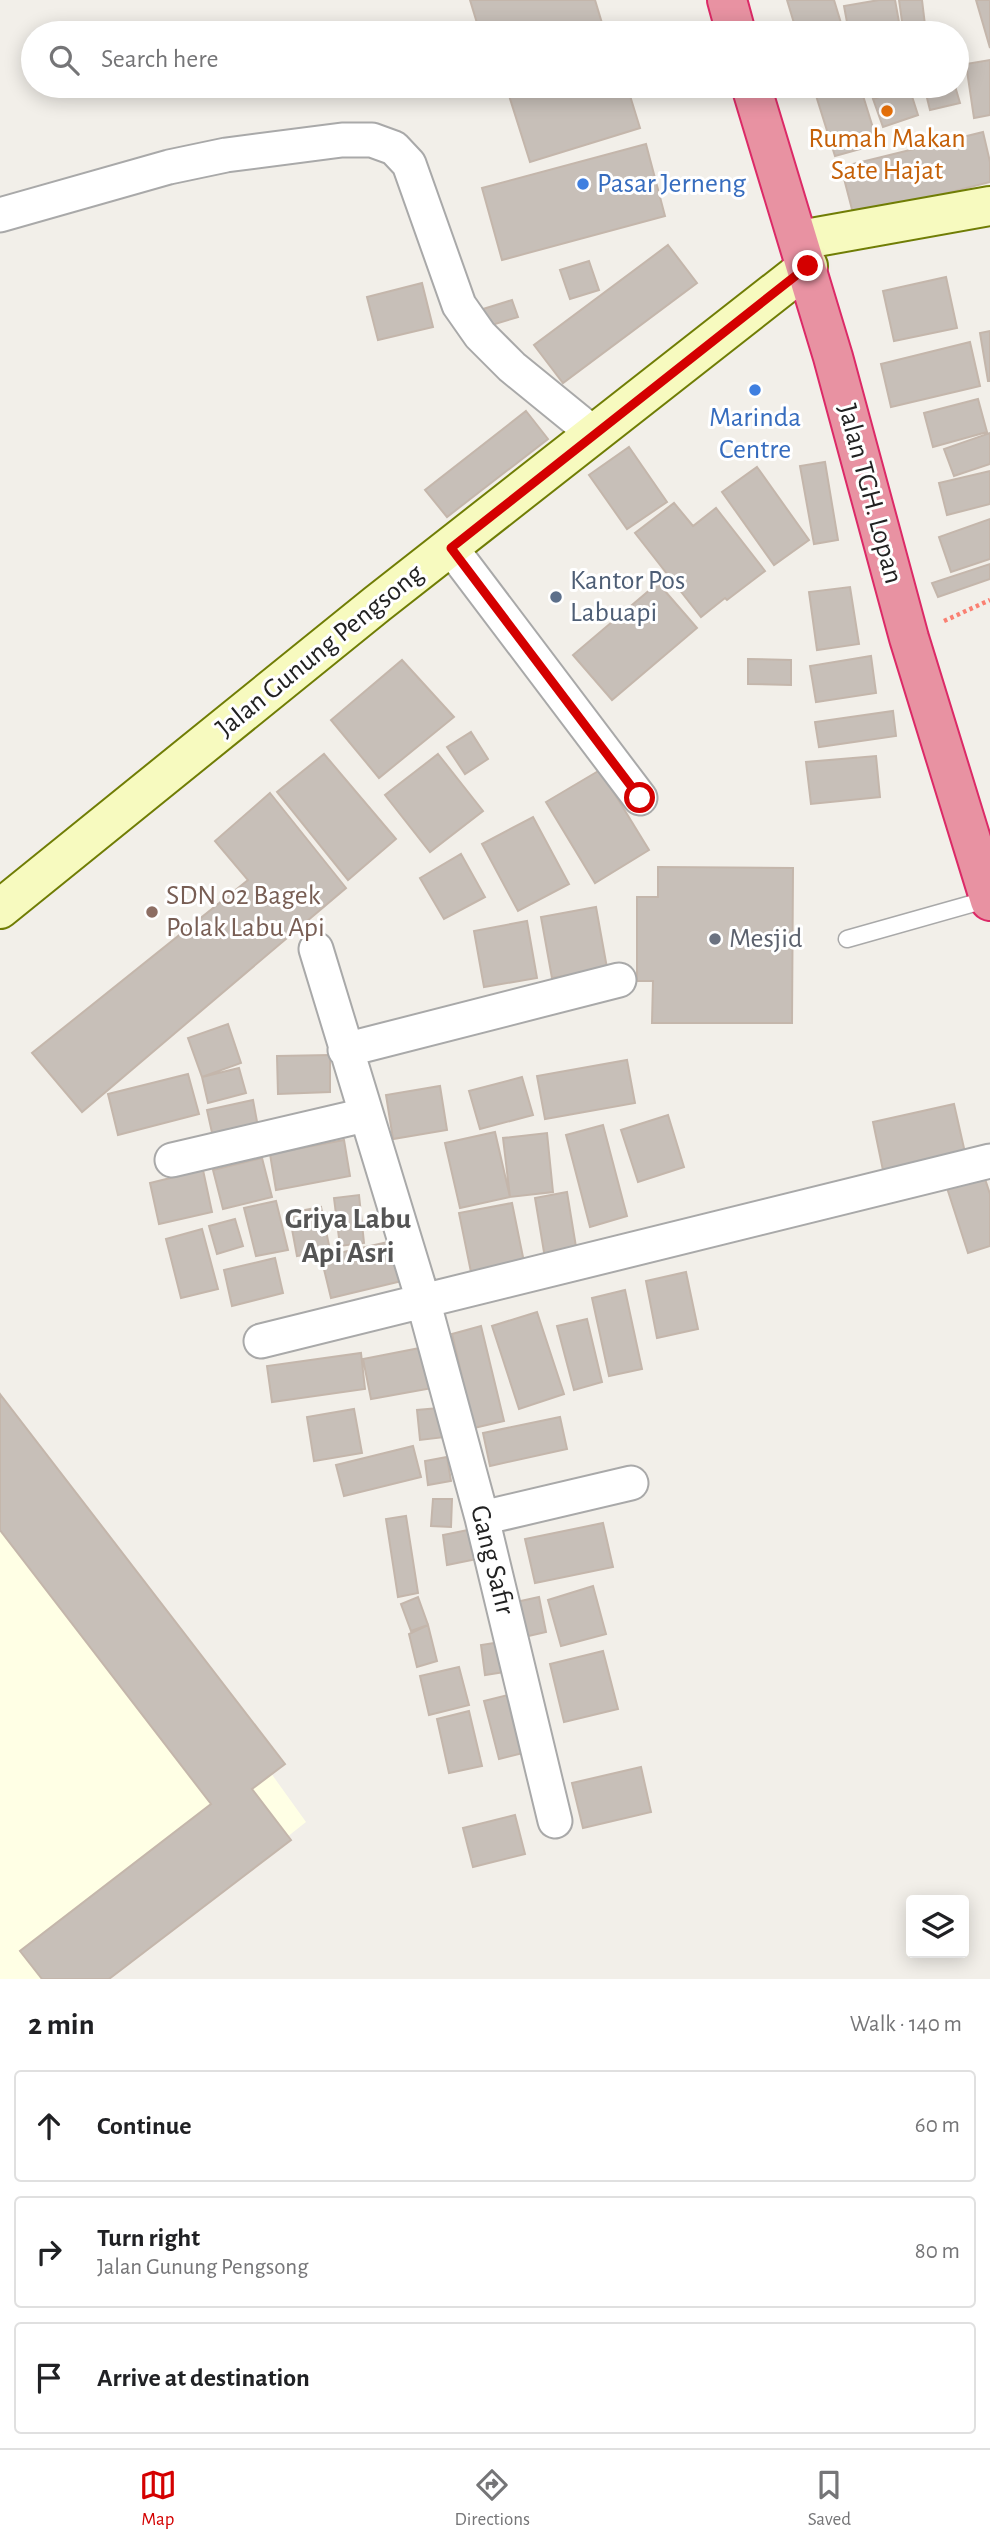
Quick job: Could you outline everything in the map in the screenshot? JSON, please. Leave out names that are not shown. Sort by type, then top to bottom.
[{"type":"highway","points":[[727,0],[733,21]]},
{"type":"highway","name":"Jalan TGH. Lopan","points":[[755,98],[804,253],[909,638],[990,900]]},
{"type":"street","points":[[0,215],[169,167],[226,155],[342,140],[372,140],[394,148],[409,164],[458,305],[480,335],[512,367],[593,433]]},
{"type":"street","points":[[804,253],[990,206]]},
{"type":"street","name":"Jalan Gunung Pengsong","points":[[0,909],[593,433],[804,253]]},
{"type":"street","points":[[451,548],[640,798]]},
{"type":"street","name":"Gang Safir","points":[[316,949],[423,1300],[482,1518],[555,1821]]},
{"type":"street","points":[[345,1050],[619,980]]},
{"type":"street","points":[[172,1160],[365,1115]]},
{"type":"street","points":[[261,1341],[990,1161]]},
{"type":"street","points":[[482,1518],[631,1483]]},
{"type":"lane","points":[[847,939],[990,900]]},
{"type":"path","points":[[909,638],[990,600]]},
{"type":"shaded area","points":[[0,1395],[306,1822],[108,1979],[0,1979]]},
{"type":"building","points":[[470,0],[595,0],[601,21],[476,21]]},
{"type":"building","points":[[787,0],[834,0],[840,21],[793,21]]},
{"type":"building","points":[[895,0],[899,21],[847,21],[844,6]]},
{"type":"building","points":[[899,0],[922,0],[925,21],[902,21]]},
{"type":"building","points":[[976,0],[990,0],[990,48]]},
{"type":"building","points":[[990,60],[990,115],[974,118],[969,64]]},
{"type":"building","points":[[510,98],[631,98],[640,128],[530,162]]},
{"type":"building","points":[[817,98],[864,98],[878,144],[835,156]]},
{"type":"building","points":[[913,98],[918,115],[883,127],[873,99]]},
{"type":"building","points":[[927,98],[959,98],[960,103],[930,110]]},
{"type":"building","points":[[983,132],[990,162],[990,182],[854,217],[841,167]]},
{"type":"building","points":[[646,144],[665,216],[502,260],[482,188]]},
{"type":"building","points":[[668,245],[697,283],[563,383],[534,345]]},
{"type":"building","points":[[589,261],[599,290],[570,299],[560,270]]},
{"type":"building","points":[[946,277],[957,328],[894,341],[883,291]]},
{"type":"building","points":[[422,283],[433,327],[378,340],[367,297]]},
{"type":"building","points":[[512,300],[518,317],[485,327],[480,310]]},
{"type":"building","points":[[990,331],[990,381],[988,381],[980,333]]},
{"type":"building","points":[[970,342],[980,386],[891,407],[881,364]]},
{"type":"building","points":[[978,399],[987,432],[933,447],[924,413]]},
{"type":"building","points":[[526,411],[548,439],[447,517],[425,490]]},
{"type":"building","points":[[990,433],[990,464],[954,476],[944,449]]},
{"type":"building","points":[[629,447],[667,502],[627,529],[589,475]]},
{"type":"building","points":[[825,462],[838,540],[814,544],[800,466]]},
{"type":"building","points":[[757,467],[809,540],[774,565],[722,492]]},
{"type":"building","points":[[990,471],[990,504],[947,515],[939,483]]},
{"type":"building","points":[[674,503],[693,526],[716,508],[765,571],[701,617],[635,533]]},
{"type":"building","points":[[990,519],[990,559],[951,572],[939,537]]},
{"type":"building","points":[[990,564],[990,579],[938,597],[932,583]]},
{"type":"building","points":[[658,583],[697,628],[612,700],[573,655]]},
{"type":"building","points":[[850,587],[859,644],[817,650],[809,592]]},
{"type":"building","points":[[871,656],[876,693],[816,702],[810,666]]},
{"type":"building","points":[[748,659],[791,660],[791,685],[748,684]]},
{"type":"building","points":[[402,660],[454,717],[379,778],[331,720]]},
{"type":"building","points":[[893,711],[896,736],[819,747],[815,722]]},
{"type":"building","points":[[471,732],[488,759],[465,774],[447,747]]},
{"type":"building","points":[[324,754],[396,839],[348,880],[277,792]]},
{"type":"building","points":[[438,754],[483,811],[430,852],[385,795]]},
{"type":"building","points":[[876,756],[880,797],[811,804],[806,762]]},
{"type":"building","points":[[600,770],[649,850],[595,883],[546,802]]},
{"type":"building","points":[[270,793],[346,888],[82,1112],[32,1053],[248,880],[215,841]]},
{"type":"building","points":[[533,817],[569,884],[518,911],[482,844]]},
{"type":"building","points":[[461,854],[485,897],[444,919],[420,878]]},
{"type":"building","name":"Mesjid","points":[[658,867],[793,868],[792,1023],[652,1023],[653,981],[637,981],[637,897],[658,897]]},
{"type":"building","points":[[596,907],[607,968],[552,978],[541,917]]},
{"type":"building","points":[[527,921],[537,978],[484,987],[474,931]]},
{"type":"building","points":[[228,1024],[241,1063],[202,1077],[188,1038]]},
{"type":"building","points":[[330,1055],[330,1092],[278,1094],[277,1056]]},
{"type":"building","points":[[627,1060],[635,1103],[545,1119],[537,1076]]},
{"type":"building","points":[[239,1068],[246,1093],[208,1103],[202,1077]]},
{"type":"building","points":[[188,1074],[199,1114],[118,1135],[108,1094]]},
{"type":"building","points":[[522,1077],[533,1115],[480,1129],[469,1091]]},
{"type":"building","points":[[440,1086],[447,1130],[393,1139],[386,1095]]},
{"type":"building","points":[[253,1100],[258,1127],[213,1137],[207,1110]]},
{"type":"building","points":[[954,1104],[966,1157],[884,1175],[873,1122]]},
{"type":"building","points":[[668,1115],[684,1167],[638,1182],[621,1130]]},
{"type":"building","points":[[603,1125],[627,1216],[590,1227],[566,1135]]},
{"type":"building","points":[[495,1132],[510,1197],[460,1208],[445,1143]]},
{"type":"building","points":[[547,1133],[553,1192],[510,1197],[503,1138]]},
{"type":"building","points":[[344,1140],[350,1176],[276,1190],[270,1154]]},
{"type":"building","points":[[262,1158],[272,1197],[223,1209],[213,1170]]},
{"type":"building","points":[[203,1170],[212,1212],[159,1224],[150,1183]]},
{"type":"building","points":[[984,1176],[990,1194],[990,1246],[968,1253],[947,1188]]},
{"type":"building","points":[[567,1192],[577,1253],[545,1258],[535,1198]]},
{"type":"building","points":[[359,1195],[364,1243],[340,1246],[334,1198]]},
{"type":"building","points":[[276,1201],[288,1250],[256,1256],[244,1208]]},
{"type":"building","points":[[512,1203],[525,1267],[472,1277],[459,1213]]},
{"type":"building","points":[[321,1207],[330,1250],[297,1256],[289,1213]]},
{"type":"building","points":[[235,1219],[243,1246],[217,1254],[209,1226]]},
{"type":"building","points":[[202,1229],[218,1289],[181,1298],[166,1239]]},
{"type":"building","points":[[397,1240],[406,1280],[331,1298],[321,1257]]},
{"type":"building","points":[[275,1258],[283,1293],[232,1306],[224,1270]]},
{"type":"building","points":[[686,1272],[698,1329],[657,1338],[646,1281]]},
{"type":"building","points":[[625,1290],[642,1369],[609,1376],[592,1298]]},
{"type":"building","points":[[537,1312],[564,1394],[519,1409],[492,1326]]},
{"type":"building","points":[[587,1319],[602,1382],[574,1390],[557,1326]]},
{"type":"building","points":[[481,1326],[504,1421],[474,1428],[452,1334]]},
{"type":"building","points":[[430,1346],[438,1387],[371,1399],[363,1359]]},
{"type":"building","points":[[361,1353],[365,1389],[272,1402],[267,1366]]},
{"type":"building","points":[[0,1394],[285,1764],[252,1789],[291,1840],[109,1979],[42,1979],[20,1951],[211,1804],[0,1530]]},
{"type":"building","points":[[450,1407],[454,1436],[420,1440],[417,1410]]},
{"type":"building","points":[[354,1409],[362,1453],[314,1461],[307,1417]]},
{"type":"building","points":[[560,1417],[567,1449],[490,1466],[483,1433]]},
{"type":"building","points":[[413,1446],[421,1477],[344,1496],[336,1465]]},
{"type":"building","points":[[447,1457],[451,1481],[428,1485],[425,1461]]},
{"type":"building","points":[[433,1499],[452,1499],[451,1527],[431,1526]]},
{"type":"building","points":[[406,1516],[418,1593],[398,1597],[386,1519]]},
{"type":"building","points":[[603,1523],[613,1567],[535,1583],[525,1539]]},
{"type":"building","points":[[473,1529],[477,1559],[447,1565],[443,1535]]},
{"type":"building","points":[[593,1586],[606,1634],[561,1646],[548,1600]]},
{"type":"building","points":[[418,1597],[428,1625],[411,1631],[401,1604]]},
{"type":"building","points":[[539,1597],[546,1632],[524,1637],[516,1602]]},
{"type":"building","points":[[428,1625],[437,1661],[417,1667],[409,1634]]},
{"type":"building","points":[[501,1642],[505,1672],[485,1675],[481,1645]]},
{"type":"building","points":[[603,1651],[618,1709],[564,1722],[550,1664]]},
{"type":"building","points":[[459,1667],[469,1705],[429,1715],[420,1676]]},
{"type":"building","points":[[516,1693],[531,1751],[499,1759],[484,1701]]},
{"type":"building","points":[[469,1711],[482,1766],[449,1773],[437,1719]]},
{"type":"building","points":[[641,1767],[651,1812],[583,1828],[572,1783]]},
{"type":"building","points":[[515,1815],[525,1854],[473,1867],[463,1828]]},
{"type":"place","name":"Rumah Makan Sate Hajat","points":[[887,111]]},
{"type":"place","name":"Pasar Jerneng","points":[[583,184]]},
{"type":"place","name":"Marinda Centre","points":[[755,390]]},
{"type":"place","name":"Kantor Pos Labuapi","points":[[556,597]]},
{"type":"place","name":"SDN 02 Bagek Polak Labu Api","points":[[152,912]]},
{"type":"place","name":"Mesjid","points":[[715,939]]},
{"type":"district","name":"Griya Labu Api Asri","points":[[348,1236]]},
{"type":"route","points":[[640,798],[451,548],[593,433],[808,266]]}]
